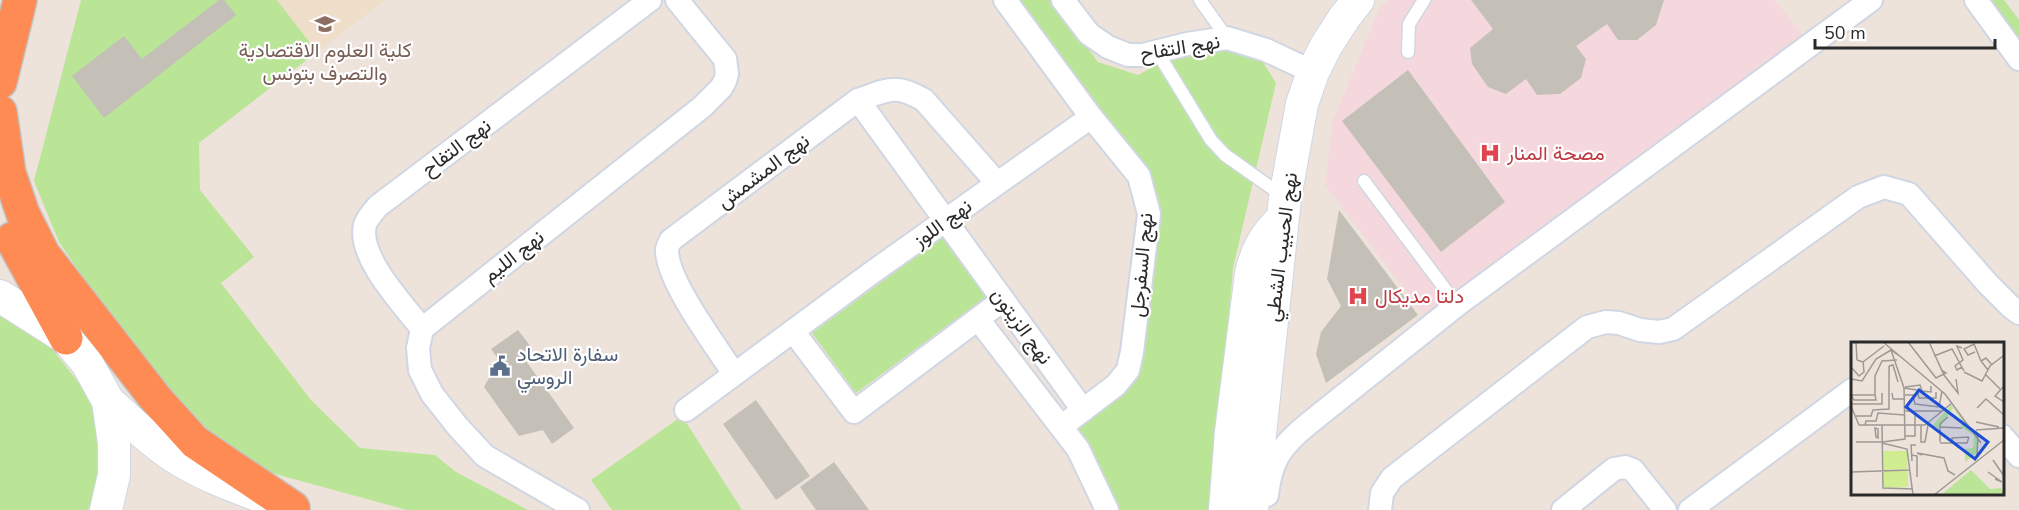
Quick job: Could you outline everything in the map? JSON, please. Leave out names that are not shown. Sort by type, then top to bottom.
[{"type":"highway","points":[[0,82],[20,0]]},
{"type":"highway","points":[[0,112],[9,173],[23,214],[43,254],[156,399],[195,442],[297,509]]},
{"type":"highway","points":[[0,213],[18,251],[66,338]]},
{"type":"street","name":"نهج التفاح","points":[[422,329],[377,270],[365,246],[365,225],[371,214],[378,206],[650,0]]},
{"type":"street","name":"نهج الليم","points":[[422,329],[702,107],[721,88],[727,74],[725,59],[676,0]]},
{"type":"street","name":"نهج السفرجل","points":[[1005,0],[1091,117],[1139,177],[1149,214],[1128,369],[1116,385],[1083,410]]},
{"type":"street","name":"نهج التفاح","points":[[1063,0],[1089,34],[1108,47],[1128,54],[1143,54],[1227,38],[1266,50],[1313,72]]},
{"type":"street","name":"نهج الحبيب الشطي","points":[[1252,510],[1284,208],[1302,104],[1313,72],[1338,27],[1358,0]]},
{"type":"street","points":[[1266,510],[1273,465],[1287,442],[1457,305],[1871,0]]},
{"type":"street","points":[[1976,0],[2019,59]]},
{"type":"street","points":[[946,220],[858,100],[891,88],[909,92],[924,100],[997,183]]},
{"type":"street","name":"نهج المشمش","points":[[734,374],[690,307],[677,282],[667,253],[668,245],[671,240],[858,100]]},
{"type":"street","name":"نهج اللوز","points":[[687,410],[1091,117]]},
{"type":"street","points":[[1380,510],[1382,493],[1392,478],[1587,327],[1606,322],[1659,332],[1673,329],[1858,196],[1884,187],[1909,194],[1988,284],[2019,313]]},
{"type":"street","points":[[1225,510],[1231,432],[1252,268],[1258,249],[1284,208]]},
{"type":"street","name":"نهج الزيتون","points":[[946,220],[1083,410]]},
{"type":"street","points":[[0,296],[66,338],[87,363],[108,401],[149,439],[182,462],[218,481],[297,509]]},
{"type":"street","points":[[793,331],[854,412],[1003,300]]},
{"type":"street","name":"نهج الزيتون","points":[[978,319],[1078,449],[1107,510]]},
{"type":"street","points":[[422,329],[418,348],[420,370],[432,394],[458,428],[485,456],[578,510]]},
{"type":"street","points":[[1690,510],[1851,391]]},
{"type":"street","points":[[106,510],[114,476],[114,443],[108,401]]},
{"type":"street","points":[[1062,426],[1083,410]]},
{"type":"street","points":[[2004,438],[2019,456]]},
{"type":"street","points":[[1563,510],[1614,469],[1625,467],[1633,470],[1665,510]]},
{"type":"lane","points":[[1200,0],[1227,38]]},
{"type":"lane","points":[[1408,51],[1409,24],[1424,0]]},
{"type":"lane","points":[[1156,50],[1211,140],[1284,208]]},
{"type":"lane","points":[[1364,182],[1457,305]]},
{"type":"shaded area","name":"كلية العلوم الاقتصادية والتصرف بتونس","points":[[277,0],[386,0],[317,52]]},
{"type":"shaded area","name":"مصحة المنار","points":[[1389,0],[1775,0],[1804,37],[1428,320],[1325,185],[1333,120],[1380,8]]},
{"type":"green space","points":[[81,0],[277,0],[317,52],[199,143],[200,190],[254,257],[221,283],[311,400],[360,448],[435,455],[456,472],[528,510],[407,510],[268,472],[215,437],[153,372],[59,242],[34,181]]},
{"type":"green space","points":[[1014,0],[1053,0],[1098,62],[1138,75],[1177,54],[1228,46],[1261,59],[1276,83],[1233,268],[1213,510],[1113,510],[1077,424],[1135,378],[1157,194]]},
{"type":"green space","points":[[1989,0],[2004,0],[2019,20],[2019,41]]},
{"type":"green space","points":[[943,237],[986,297],[856,393],[812,333]]},
{"type":"green space","points":[[0,316],[52,349],[87,393],[99,427],[100,483],[88,510],[0,510]]},
{"type":"green space","points":[[682,416],[742,510],[612,510],[591,480]]},
{"type":"building","points":[[219,0],[224,0],[236,15],[104,118],[72,76],[124,36],[142,59]]},
{"type":"building","name":"مصحة المنار","points":[[1471,0],[1664,0],[1656,25],[1637,40],[1618,40],[1607,24],[1576,46],[1586,59],[1581,78],[1560,94],[1537,95],[1526,79],[1506,94],[1488,87],[1472,64],[1470,48],[1493,29]]},
{"type":"building","points":[[1408,70],[1505,202],[1441,252],[1342,121]]},
{"type":"building","points":[[1339,210],[1418,315],[1326,383],[1316,354],[1321,332],[1341,306],[1327,279]]},
{"type":"building","points":[[518,330],[531,347],[521,354],[574,428],[552,444],[543,430],[519,436],[484,387],[499,360],[491,349]]},
{"type":"building","points":[[756,400],[810,476],[776,500],[723,424]]},
{"type":"building","points":[[834,462],[869,510],[816,510],[800,487]]},
{"type":"place","name":"كلية العلوم الاقتصادية والتصرف بتونس","points":[[325,24]]},
{"type":"place","name":"مصحة المنار","points":[[1490,153]]},
{"type":"place","name":"دلتا مديكال","points":[[1358,296]]},
{"type":"place","name":"سفارة الاتحاد الروسي","points":[[500,366]]}]
